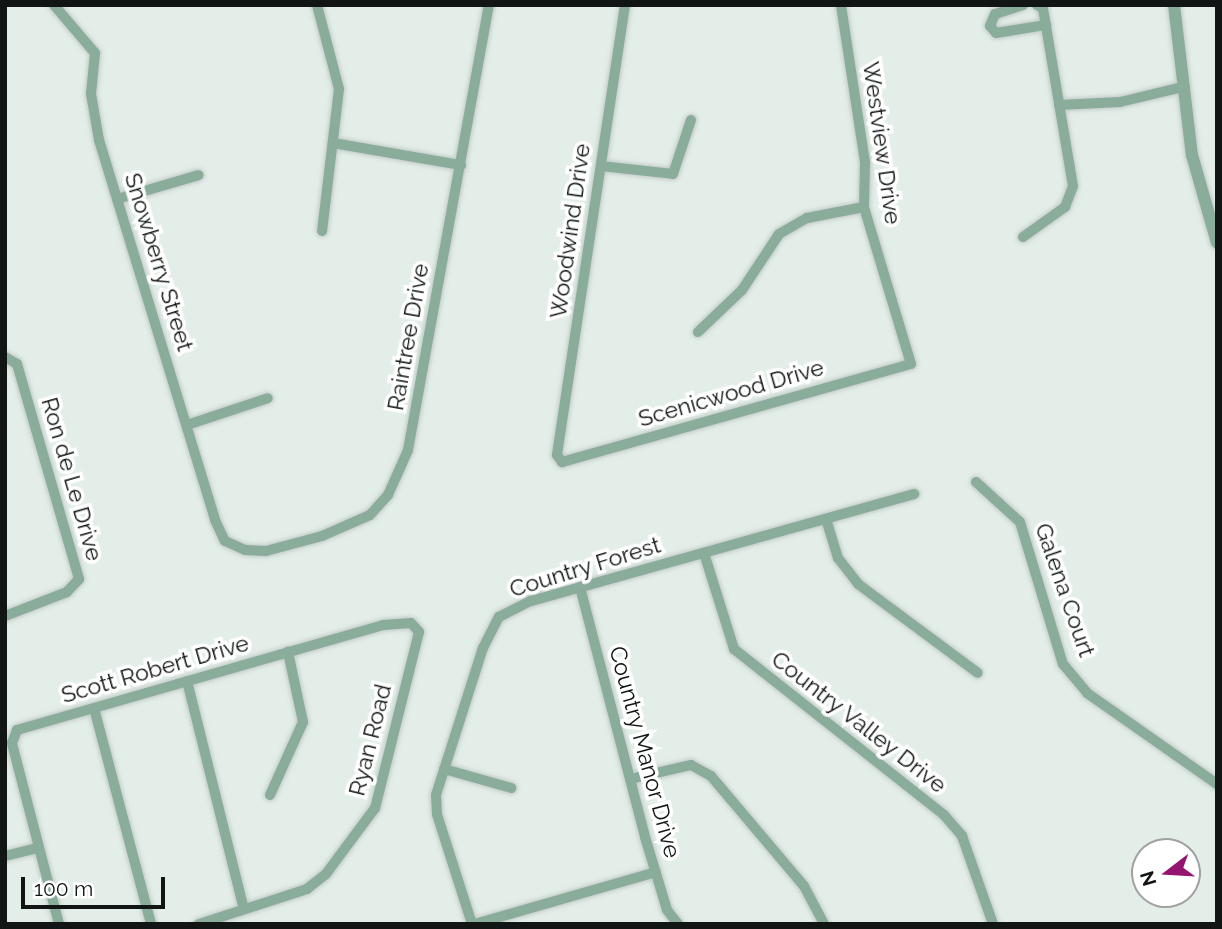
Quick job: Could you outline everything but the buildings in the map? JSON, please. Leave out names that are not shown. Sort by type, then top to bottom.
[{"type":"street","name":"Snowberry Street","points":[[54,5],[95,53],[91,94],[99,140],[215,520],[225,541]]},
{"type":"street","points":[[317,5],[339,89],[322,231]]},
{"type":"street","name":"Raintree Drive","points":[[225,541],[246,550],[266,551],[322,536],[370,515],[388,495],[408,450],[489,5]]},
{"type":"street","name":"Woodwind Drive","points":[[562,462],[557,455],[625,5]]},
{"type":"street","name":"Westview Drive","points":[[841,5],[865,162],[864,207],[911,364]]},
{"type":"street","points":[[1023,5],[995,15],[990,26],[996,33],[1046,25]]},
{"type":"street","points":[[1023,237],[1065,207],[1073,186],[1044,8],[1037,5]]},
{"type":"street","points":[[1174,5],[1199,193],[1217,243]]},
{"type":"street","points":[[1059,105],[1119,102],[1183,87]]},
{"type":"street","points":[[601,166],[673,174],[691,120]]},
{"type":"street","points":[[332,143],[461,165]]},
{"type":"street","points":[[117,200],[199,175]]},
{"type":"street","points":[[698,332],[742,290],[779,234],[807,218],[864,207]]},
{"type":"street","name":"Ron de Le Drive","points":[[5,357],[17,364],[79,579],[67,592],[5,616]]},
{"type":"street","name":"Scenicwood Drive","points":[[562,462],[911,364]]},
{"type":"street","points":[[187,425],[268,398]]},
{"type":"street","name":"Galena Court","points":[[976,482],[1020,522],[1063,664],[1087,693],[1217,784]]},
{"type":"street","name":"Country Forest","points":[[474,924],[437,814],[436,795],[483,648],[499,617],[531,601],[914,494]]},
{"type":"street","points":[[826,519],[838,558],[858,584],[978,673]]},
{"type":"street","name":"Country Valley Drive","points":[[704,553],[734,649],[944,815],[962,836],[993,924]]},
{"type":"street","name":"Country Manor Drive","points":[[580,587],[667,910],[678,924]]},
{"type":"street","name":"Scott Robert Drive","points":[[38,848],[12,743],[17,730],[383,625],[411,623],[419,632]]},
{"type":"street","name":"Ryan Road","points":[[200,924],[307,888],[326,874],[375,808],[419,632]]},
{"type":"street","points":[[270,795],[303,722],[288,652]]},
{"type":"street","points":[[187,681],[244,909]]},
{"type":"street","points":[[94,708],[151,924]]},
{"type":"street","points":[[630,779],[691,765],[711,776],[804,887],[824,924]]},
{"type":"street","points":[[444,769],[511,788]]},
{"type":"street","points":[[5,856],[38,848],[59,924]]},
{"type":"street","points":[[474,924],[656,872]]}]
